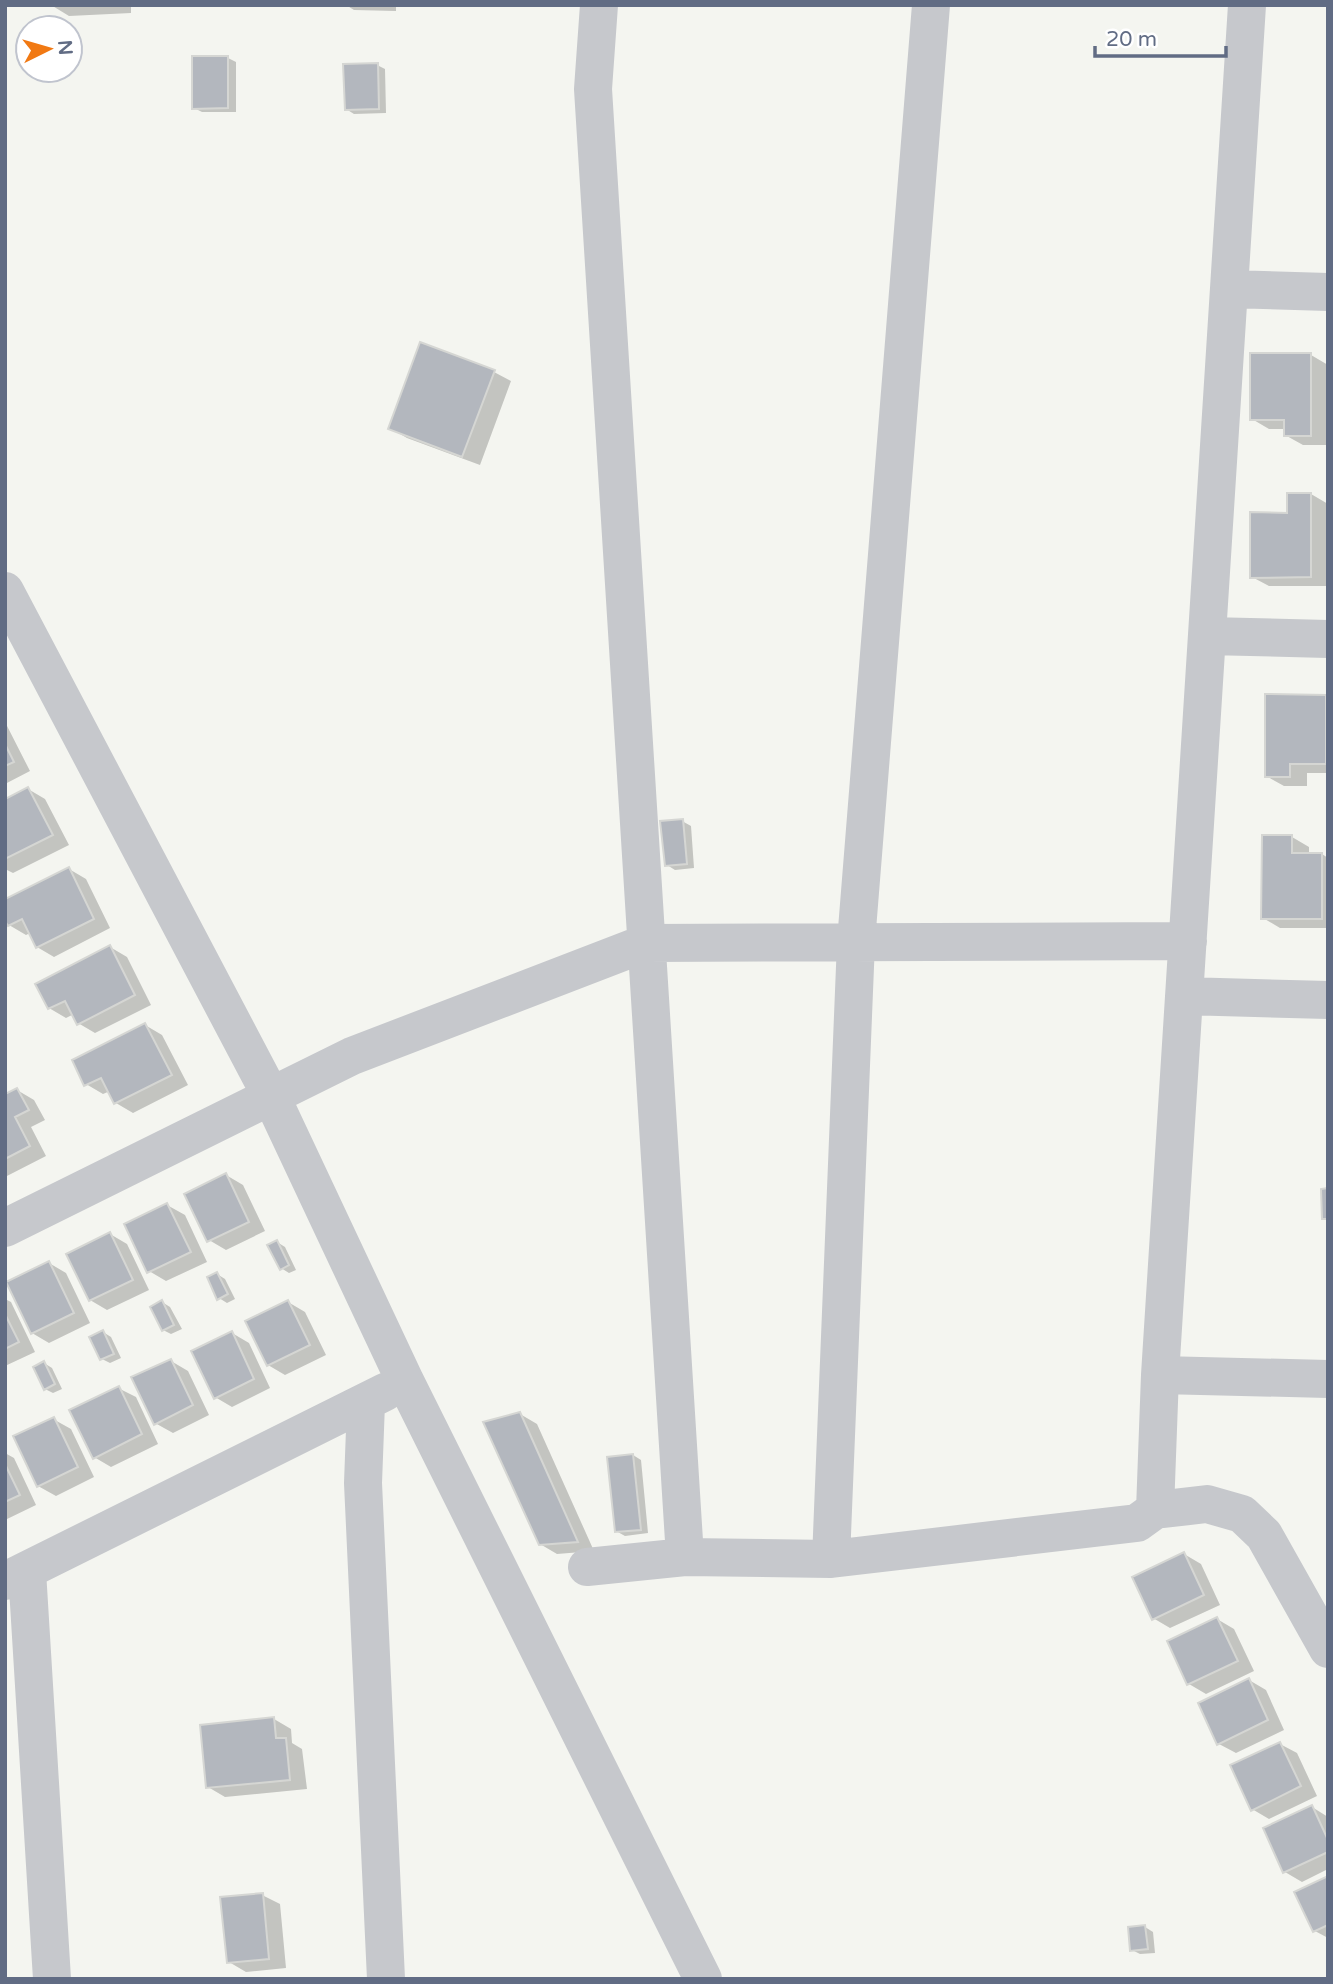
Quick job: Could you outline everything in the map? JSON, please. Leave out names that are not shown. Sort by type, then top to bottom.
[{"type":"street","points":[[599,5],[593,89],[685,1556]]},
{"type":"street","points":[[831,1559],[856,942],[931,5]]},
{"type":"street","points":[[1155,1510],[1160,1375],[1247,5]]},
{"type":"street","points":[[1228,289],[1328,292]]},
{"type":"street","points":[[5,591],[271,1096],[405,1381],[703,1979]]},
{"type":"street","points":[[1207,636],[1328,639]]},
{"type":"street","points":[[5,1227],[352,1056],[646,943],[1188,941]]},
{"type":"street","points":[[1184,996],[1328,1000]]},
{"type":"street","points":[[1160,1375],[1328,1379]]},
{"type":"street","points":[[52,1979],[16,1576],[405,1381]]},
{"type":"street","points":[[366,1402],[363,1483],[386,1979]]},
{"type":"street","points":[[587,1567],[685,1556],[831,1559],[1137,1523],[1155,1510],[1207,1504],[1242,1514],[1264,1535],[1328,1649]]},
{"type":"building","points":[[192,56],[228,56],[228,108],[192,109]]},
{"type":"building","points":[[378,63],[379,109],[345,110],[343,64]]},
{"type":"building","points":[[420,342],[495,370],[462,457],[388,429]]},
{"type":"building","points":[[1250,353],[1311,353],[1311,436],[1284,436],[1284,420],[1250,420]]},
{"type":"building","points":[[1287,493],[1311,493],[1311,577],[1250,578],[1250,512],[1287,513]]},
{"type":"building","points":[[1265,694],[1326,695],[1326,764],[1290,764],[1290,777],[1265,777]]},
{"type":"building","points":[[5,744],[14,762],[5,766]]},
{"type":"building","points":[[28,787],[53,835],[5,859],[5,799]]},
{"type":"building","points":[[683,819],[687,864],[665,866],[660,821]]},
{"type":"building","points":[[1262,835],[1292,835],[1292,853],[1322,853],[1322,919],[1261,919]]},
{"type":"building","points":[[69,867],[94,919],[36,948],[22,919],[8,926],[5,921],[5,899]]},
{"type":"building","points":[[110,945],[135,995],[77,1025],[65,1001],[48,1009],[35,984]]},
{"type":"building","points":[[145,1023],[172,1075],[114,1104],[101,1078],[84,1086],[72,1060]]},
{"type":"building","points":[[17,1088],[29,1110],[15,1117],[30,1146],[5,1159],[5,1094]]},
{"type":"building","points":[[226,1173],[249,1222],[207,1242],[184,1194]]},
{"type":"building","points":[[1328,1188],[1328,1219],[1322,1219],[1321,1189]]},
{"type":"building","points":[[167,1203],[191,1252],[147,1273],[124,1224]]},
{"type":"building","points":[[110,1232],[133,1280],[89,1301],[66,1254]]},
{"type":"building","points":[[277,1240],[289,1265],[280,1270],[267,1245]]},
{"type":"building","points":[[49,1261],[74,1313],[31,1334],[6,1282]]},
{"type":"building","points":[[217,1272],[228,1294],[217,1300],[207,1277]]},
{"type":"building","points":[[162,1300],[174,1325],[162,1331],[150,1307]]},
{"type":"building","points":[[288,1300],[310,1345],[267,1366],[245,1321]]},
{"type":"building","points":[[5,1314],[19,1342],[5,1349]]},
{"type":"building","points":[[103,1330],[114,1354],[100,1360],[89,1337]]},
{"type":"building","points":[[232,1331],[254,1379],[214,1399],[191,1351]]},
{"type":"building","points":[[171,1359],[193,1405],[154,1425],[131,1377]]},
{"type":"building","points":[[44,1361],[55,1384],[44,1390],[33,1367]]},
{"type":"building","points":[[119,1386],[142,1434],[93,1459],[69,1410]]},
{"type":"building","points":[[520,1412],[578,1542],[539,1545],[483,1422]]},
{"type":"building","points":[[54,1417],[78,1467],[37,1487],[13,1436]]},
{"type":"building","points":[[633,1454],[641,1530],[615,1532],[607,1457]]},
{"type":"building","points":[[5,1464],[20,1495],[5,1502]]},
{"type":"building","points":[[1184,1552],[1204,1595],[1152,1620],[1132,1577]]},
{"type":"building","points":[[1217,1617],[1238,1661],[1187,1685],[1167,1641]]},
{"type":"building","points":[[1249,1678],[1268,1720],[1217,1745],[1198,1703]]},
{"type":"building","points":[[274,1717],[276,1738],[286,1738],[290,1780],[206,1788],[200,1725]]},
{"type":"building","points":[[1280,1742],[1301,1786],[1251,1811],[1230,1765]]},
{"type":"building","points":[[1312,1805],[1328,1840],[1328,1852],[1283,1873],[1263,1828]]},
{"type":"building","points":[[1328,1876],[1328,1925],[1313,1932],[1294,1892]]},
{"type":"building","points":[[263,1893],[269,1959],[227,1963],[220,1897]]},
{"type":"building","points":[[1145,1925],[1148,1949],[1130,1951],[1128,1927]]}]
